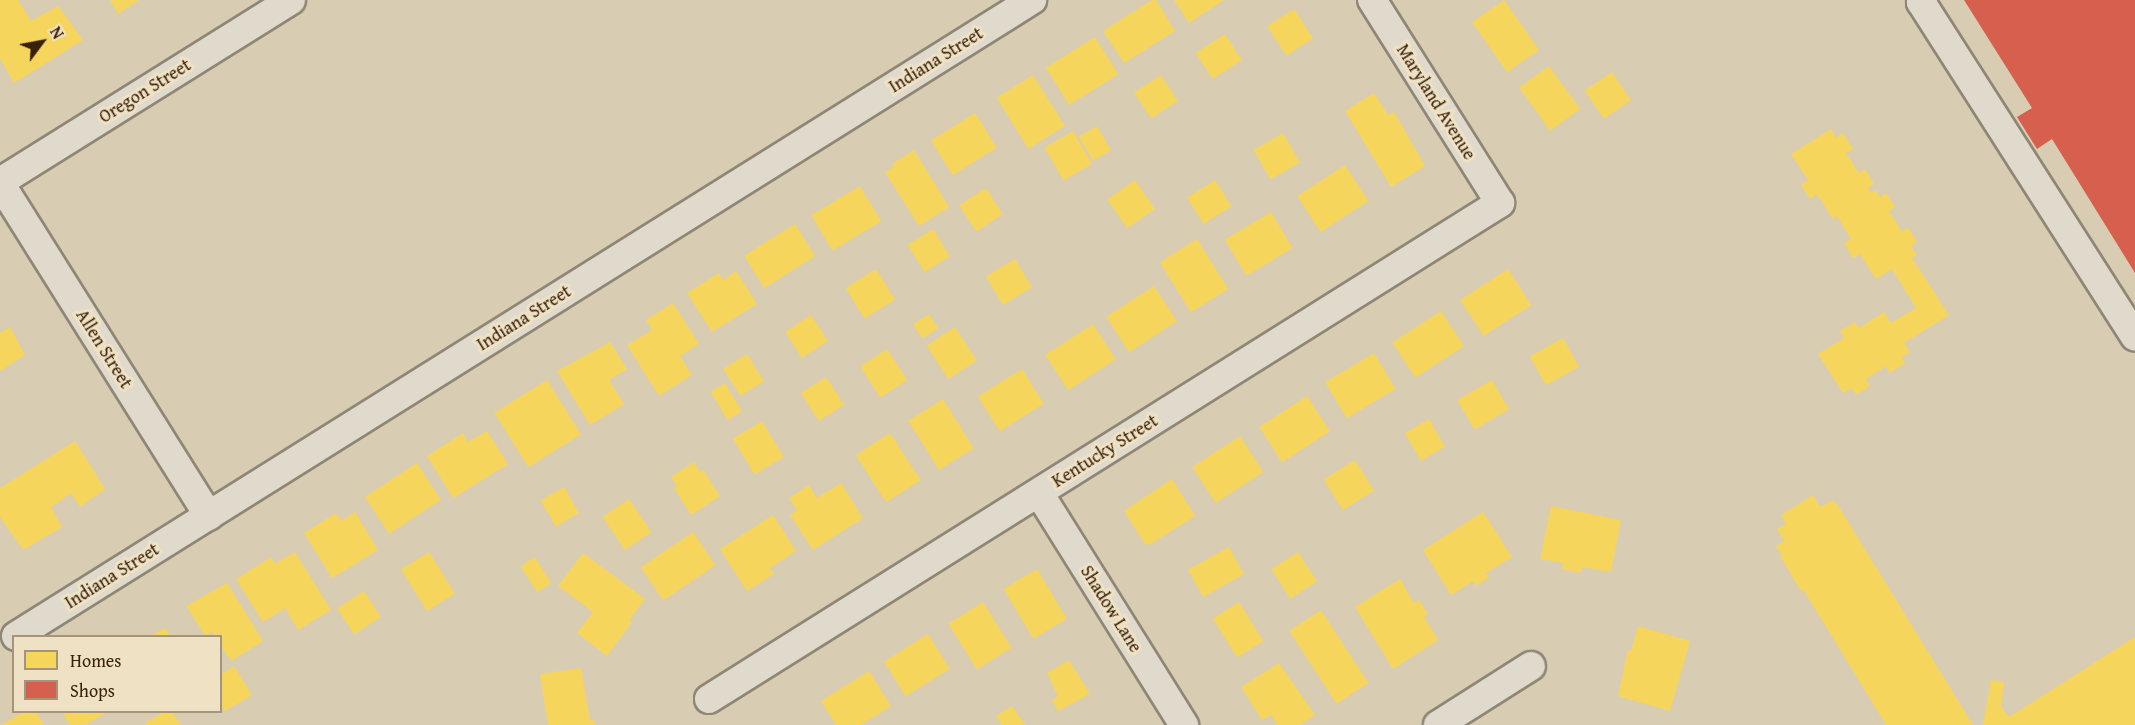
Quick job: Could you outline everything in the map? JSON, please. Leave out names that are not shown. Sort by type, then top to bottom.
[{"type":"street","name":"Oregon Street","points":[[0,183],[291,0]]},
{"type":"street","name":"Indiana Street","points":[[18,635],[1032,0]]},
{"type":"street","name":"Maryland Avenue","points":[[1372,0],[1500,203]]},
{"type":"street","points":[[1923,0],[1921,2],[2135,336]]},
{"type":"street","name":"Allen Street","points":[[0,183],[209,516]]},
{"type":"street","name":"Kentucky Street","points":[[709,699],[1500,203]]},
{"type":"street","name":"Shadow Lane","points":[[1039,493],[1184,725]]},
{"type":"street","points":[[1438,725],[1531,666]]},
{"type":"building: Homes","points":[[0,0],[18,0],[31,21],[58,6],[83,40],[14,83],[0,58]]},
{"type":"building: Homes","points":[[110,0],[139,0],[118,14]]},
{"type":"building: Homes","points":[[1152,0],[1156,0],[1175,31],[1124,63],[1103,31]]},
{"type":"building: Homes","points":[[1174,0],[1224,0],[1189,23]]},
{"type":"building: Homes","points":[[1504,0],[1539,50],[1507,72],[1472,22]]},
{"type":"building: Homes","points":[[1294,9],[1313,38],[1286,56],[1267,26]]},
{"type":"building: Homes","points":[[1225,34],[1242,60],[1213,79],[1196,53]]},
{"type":"building: Homes","points":[[1095,37],[1118,74],[1069,105],[1046,68]]},
{"type":"building: Homes","points":[[1549,66],[1580,109],[1550,131],[1519,88]]},
{"type":"building: Homes","points":[[1612,72],[1631,100],[1604,119],[1585,90]]},
{"type":"building: Homes","points":[[1033,75],[1065,126],[1028,149],[997,98]]},
{"type":"building: Homes","points":[[1161,75],[1178,101],[1151,118],[1134,92]]},
{"type":"building: Homes","points":[[1374,93],[1388,115],[1394,112],[1425,166],[1391,187],[1345,111]]},
{"type":"building: Homes","points":[[975,113],[997,148],[953,175],[931,141]]},
{"type":"building: Homes","points":[[1097,126],[1111,150],[1093,161],[1079,136]]},
{"type":"building: Homes","points":[[1831,129],[1836,138],[1843,133],[1853,149],[1846,153],[1859,173],[1865,169],[1874,184],[1868,187],[1871,193],[1876,190],[1880,197],[1886,193],[1895,207],[1889,211],[1902,232],[1908,227],[1917,242],[1911,246],[1917,255],[1912,258],[1949,315],[1904,343],[1910,352],[1902,357],[1905,363],[1890,373],[1886,366],[1866,379],[1870,386],[1856,395],[1852,388],[1843,393],[1818,354],[1844,338],[1840,331],[1855,322],[1859,328],[1884,312],[1891,323],[1916,308],[1892,269],[1876,279],[1860,254],[1853,258],[1844,243],[1851,239],[1837,216],[1833,219],[1817,194],[1810,199],[1801,185],[1808,180],[1791,154]]},
{"type":"building: Homes","points":[[1073,131],[1092,164],[1063,180],[1044,148]]},
{"type":"building: Homes","points":[[1283,133],[1300,162],[1271,179],[1254,150]]},
{"type":"building: Homes","points":[[914,150],[949,207],[919,226],[885,172],[894,167],[892,164]]},
{"type":"building: Homes","points":[[1345,165],[1368,201],[1321,232],[1297,196]]},
{"type":"building: Homes","points":[[1135,180],[1155,209],[1127,228],[1107,200]]},
{"type":"building: Homes","points":[[1215,180],[1231,206],[1203,224],[1187,197]]},
{"type":"building: Homes","points":[[860,186],[881,221],[832,251],[811,215]]},
{"type":"building: Homes","points":[[986,188],[1003,214],[976,231],[959,205]]},
{"type":"building: Homes","points":[[1271,212],[1293,248],[1246,276],[1225,240]]},
{"type":"building: Homes","points":[[795,224],[815,256],[764,288],[744,256]]},
{"type":"building: Homes","points":[[933,229],[950,256],[925,272],[908,245]]},
{"type":"building: Homes","points":[[1197,239],[1228,289],[1191,312],[1160,262]]},
{"type":"building: Homes","points":[[1015,259],[1032,287],[1003,305],[986,277]]},
{"type":"building: Homes","points":[[876,269],[895,300],[865,319],[845,288]]},
{"type":"building: Homes","points":[[1508,269],[1531,305],[1484,336],[1460,300]]},
{"type":"building: Homes","points":[[736,271],[757,304],[712,332],[687,293],[719,273],[723,280]]},
{"type":"building: Homes","points":[[1154,286],[1177,321],[1129,352],[1106,317]]},
{"type":"building: Homes","points":[[673,303],[699,344],[680,356],[692,375],[659,396],[627,345],[652,330],[646,320]]},
{"type":"building: Homes","points":[[1441,311],[1464,346],[1415,378],[1392,343]]},
{"type":"building: Homes","points":[[929,314],[938,328],[922,339],[913,324]]},
{"type":"building: Homes","points":[[811,315],[828,341],[802,358],[785,332]]},
{"type":"building: Homes","points":[[1093,324],[1116,359],[1068,390],[1045,355]]},
{"type":"building: Homes","points":[[10,327],[25,355],[0,371],[0,333]]},
{"type":"building: Homes","points":[[955,327],[977,361],[948,379],[926,346]]},
{"type":"building: Homes","points":[[1563,338],[1579,367],[1546,385],[1530,356]]},
{"type":"building: Homes","points":[[610,342],[627,369],[609,380],[624,404],[590,425],[557,371]]},
{"type":"building: Homes","points":[[887,349],[907,380],[880,397],[860,366]]},
{"type":"building: Homes","points":[[1374,353],[1396,389],[1347,418],[1325,382]]},
{"type":"building: Homes","points":[[747,354],[764,381],[740,396],[723,369]]},
{"type":"building: Homes","points":[[1022,369],[1044,404],[1000,431],[978,397]]},
{"type":"building: Homes","points":[[826,377],[844,405],[819,421],[801,393]]},
{"type":"building: Homes","points":[[547,380],[581,434],[528,467],[494,413]]},
{"type":"building: Homes","points":[[1492,380],[1509,409],[1474,429],[1457,400]]},
{"type":"building: Homes","points":[[725,383],[742,411],[727,420],[710,392]]},
{"type":"building: Homes","points":[[1307,396],[1330,431],[1282,462],[1259,427]]},
{"type":"building: Homes","points":[[943,399],[974,448],[939,470],[908,421]]},
{"type":"building: Homes","points":[[1429,419],[1445,447],[1421,461],[1405,433]]},
{"type":"building: Homes","points":[[762,421],[784,457],[754,475],[733,439]]},
{"type":"building: Homes","points":[[487,431],[508,464],[453,498],[427,456],[463,433],[468,442]]},
{"type":"building: Homes","points":[[890,433],[920,480],[886,502],[856,455]]},
{"type":"building: Homes","points":[[1240,436],[1263,472],[1216,503],[1192,467]]},
{"type":"building: Homes","points":[[75,441],[105,489],[80,507],[71,493],[51,507],[62,527],[23,550],[0,517],[0,488]]},
{"type":"building: Homes","points":[[1355,460],[1374,491],[1343,510],[1324,480]]},
{"type":"building: Homes","points":[[694,462],[700,472],[703,470],[720,496],[691,515],[674,488],[677,486],[671,477]]},
{"type":"building: Homes","points":[[417,463],[441,500],[389,534],[365,497]]},
{"type":"building: Homes","points":[[1172,479],[1195,516],[1149,545],[1145,544],[1124,511]]},
{"type":"building: Homes","points":[[841,483],[863,518],[813,550],[790,515],[797,510],[789,498],[809,485],[817,498]]},
{"type":"building: Homes","points":[[564,487],[579,513],[556,526],[541,500]]},
{"type":"building: Homes","points":[[1813,495],[1820,507],[1833,500],[1839,507],[1973,725],[1886,725],[1803,589],[1801,591],[1776,546],[1784,541],[1777,529],[1786,524],[1781,515]]},
{"type":"building: Homes","points":[[629,499],[651,532],[625,550],[602,517]]},
{"type":"building: Homes","points":[[1551,506],[1621,520],[1611,572],[1582,567],[1581,573],[1562,569],[1563,563],[1540,559]]},
{"type":"building: Homes","points":[[355,512],[378,550],[332,578],[304,533],[336,513],[341,521]]},
{"type":"building: Homes","points":[[1483,512],[1512,557],[1486,573],[1489,577],[1476,586],[1473,581],[1451,595],[1423,550]]},
{"type":"building: Homes","points":[[773,515],[796,551],[770,568],[774,574],[747,591],[720,549]]},
{"type":"building: Homes","points":[[693,532],[715,565],[663,600],[641,567]]},
{"type":"building: Homes","points":[[1229,547],[1244,574],[1203,597],[1188,570]]},
{"type":"building: Homes","points":[[295,552],[331,610],[298,630],[285,608],[263,622],[236,579],[271,557],[275,564]]},
{"type":"building: Homes","points":[[429,552],[455,594],[427,611],[401,569]]},
{"type":"building: Homes","points":[[1298,552],[1317,581],[1290,599],[1271,569]]},
{"type":"building: Homes","points":[[583,553],[645,599],[629,620],[632,622],[607,656],[577,633],[593,612],[558,586]]},
{"type":"building: Homes","points":[[535,557],[551,583],[537,592],[521,566]]},
{"type":"building: Homes","points":[[1037,569],[1067,619],[1033,639],[1004,589]]},
{"type":"building: Homes","points":[[1400,579],[1414,603],[1419,600],[1428,614],[1424,617],[1438,640],[1393,669],[1355,607]]},
{"type":"building: Homes","points":[[227,583],[263,641],[231,661],[222,648],[222,635],[214,635],[212,632],[204,635],[186,606]]},
{"type":"building: Homes","points":[[364,591],[381,617],[354,634],[337,608]]},
{"type":"building: Homes","points":[[983,602],[1012,648],[977,670],[948,624]]},
{"type":"building: Homes","points":[[1239,602],[1263,641],[1237,657],[1213,618]]},
{"type":"building: Homes","points":[[1321,610],[1368,683],[1337,704],[1289,631]]},
{"type":"building: Homes","points":[[1638,626],[1690,641],[1670,711],[1618,696],[1628,650],[1631,651]]},
{"type":"building: Homes","points":[[165,628],[169,635],[152,635]]},
{"type":"building: Homes","points":[[928,634],[950,669],[906,696],[884,662]]},
{"type":"building: Homes","points":[[2135,637],[2135,725],[1983,725],[1991,680],[2004,682],[2001,707],[2009,717]]},
{"type":"building: Homes","points":[[1069,660],[1090,694],[1058,711],[1052,700],[1058,696],[1047,673]]},
{"type":"building: Homes","points":[[1279,663],[1315,715],[1300,725],[1277,725],[1271,715],[1262,720],[1241,687]]},
{"type":"building: Homes","points":[[234,666],[252,695],[225,711],[222,707],[222,674]]},
{"type":"building: Homes","points":[[581,668],[590,721],[594,720],[595,725],[548,725],[540,674]]},
{"type":"building: Homes","points":[[869,671],[891,706],[861,725],[836,725],[821,701]]},
{"type":"building: Homes","points":[[1012,706],[1025,725],[1002,725],[996,716]]},
{"type":"building: Homes","points":[[21,713],[37,713],[44,725],[2,725]]},
{"type":"building: Homes","points":[[63,713],[105,713],[85,725],[70,725]]},
{"type":"building: Homes","points":[[162,713],[173,713],[181,725],[146,725],[145,723]]},
{"type":"building: Shops","points":[[1964,0],[2135,0],[2135,273],[2052,139],[2037,149],[2017,117],[2032,108]]}]
